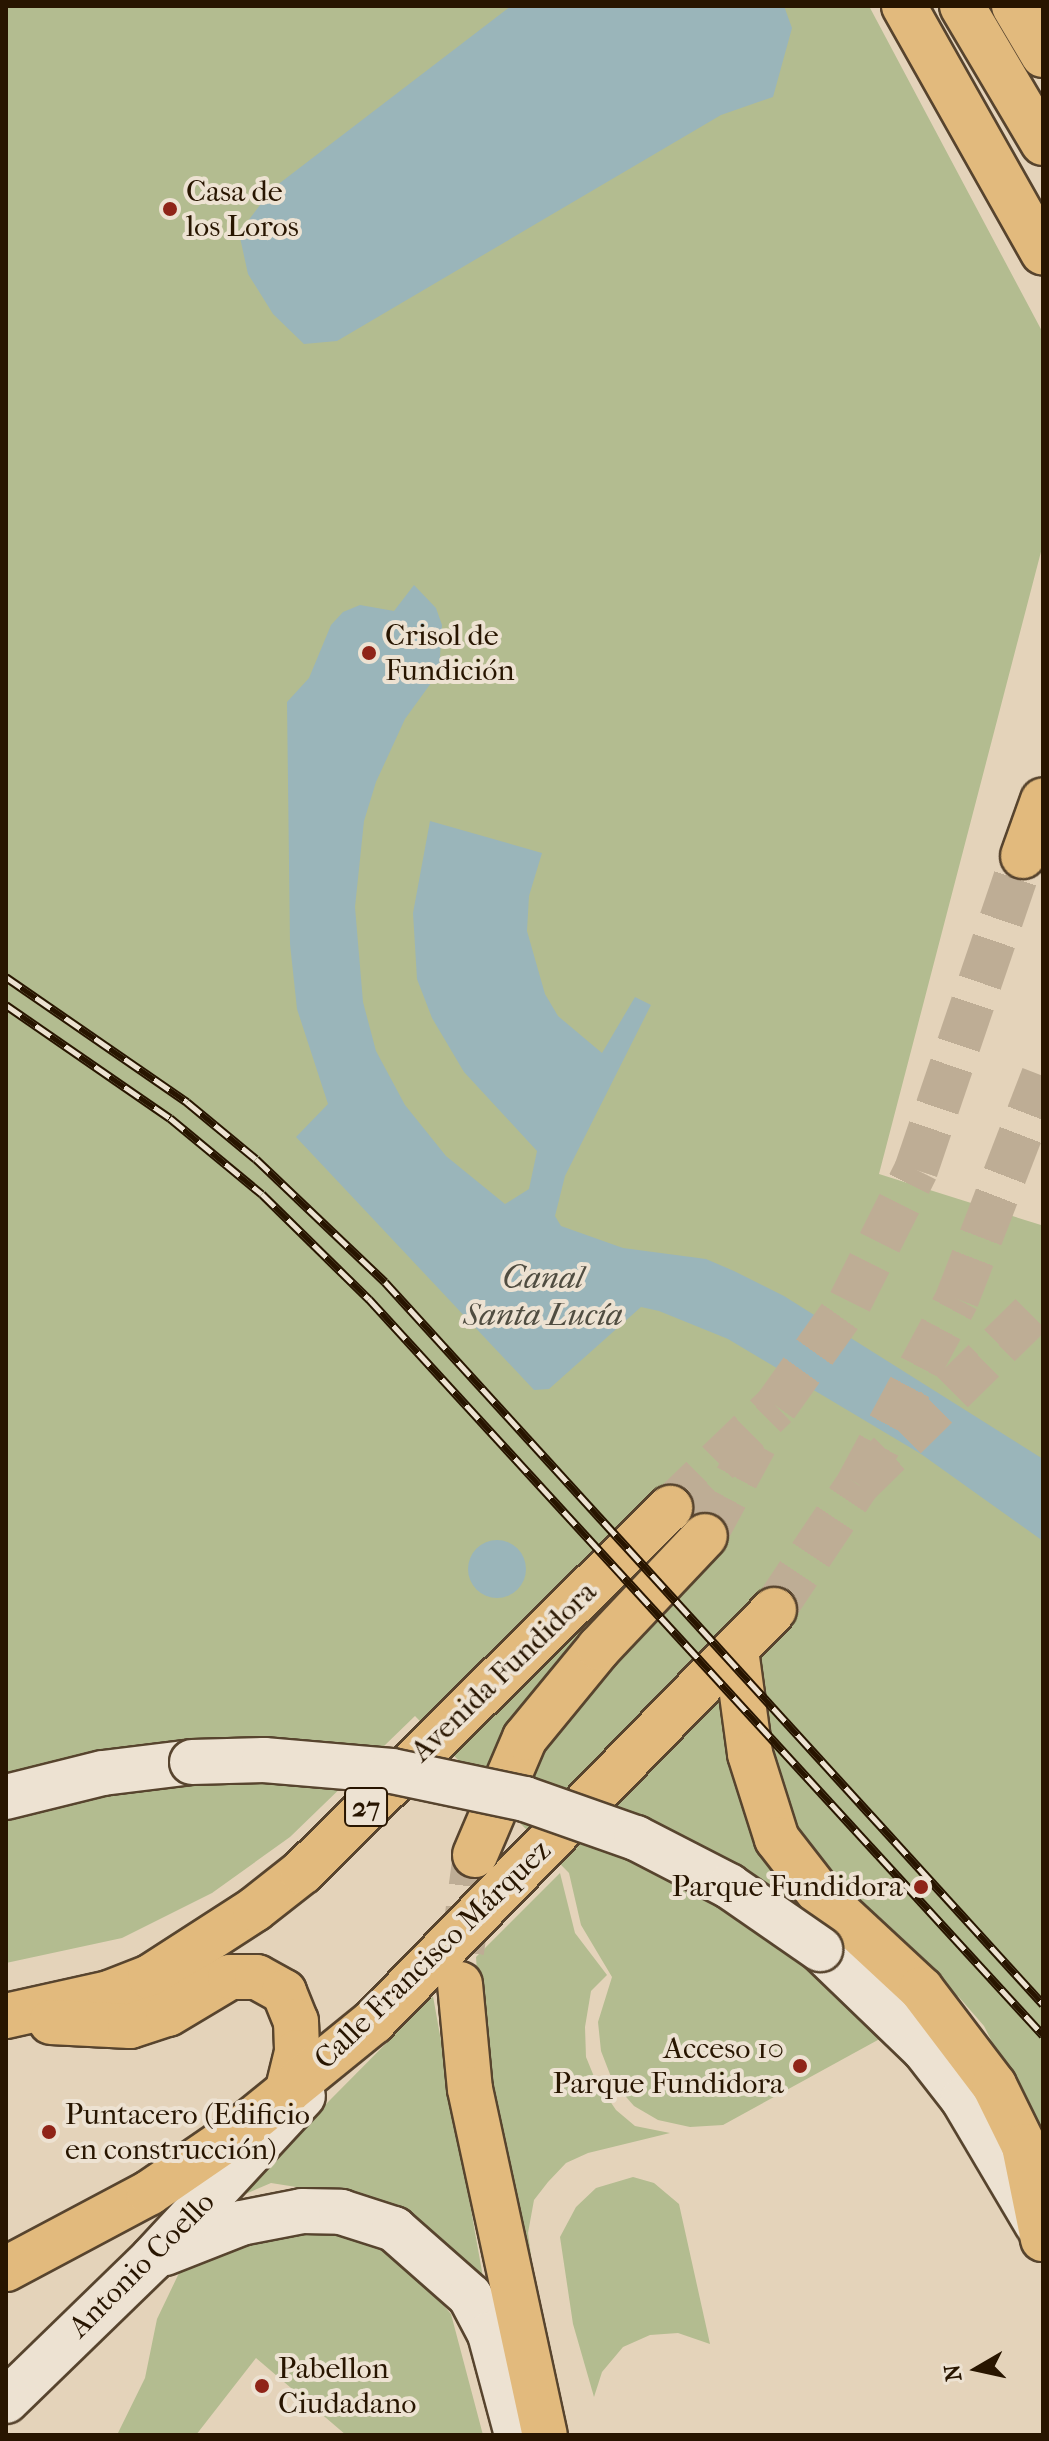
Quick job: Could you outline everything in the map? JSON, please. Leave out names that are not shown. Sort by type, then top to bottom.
[{"type":"main road","points":[[904,6],[1043,253]]},
{"type":"main road","points":[[962,6],[1043,143]]},
{"type":"main road","points":[[1014,6],[1043,55]]},
{"type":"main road","points":[[1023,856],[1043,800]]},
{"type":"main road","name":"Avenida Fundidora","points":[[6,2018],[109,1993],[150,1977],[255,1909],[302,1872],[670,1508]]},
{"type":"main road","points":[[475,1855],[525,1738],[599,1648],[705,1536]]},
{"type":"main road","name":"Calle Francisco Márquez","points":[[6,2269],[149,2193],[287,2093],[373,2022],[774,1610]]},
{"type":"main road","points":[[736,1650],[750,1754],[777,1839],[823,1898],[921,1989],[994,2085],[1024,2146],[1040,2231]]},
{"type":"main road","points":[[6,2018],[130,2026],[168,2014],[230,1977],[257,1977],[284,1992],[296,2021],[297,2052],[287,2093]]},
{"type":"main road","points":[[460,1984],[470,2089],[545,2435]]},
{"type":"street","points":[[6,1797],[103,1773],[192,1762],[264,1760],[392,1771],[525,1799],[636,1838],[729,1886],[820,1949],[884,2005],[963,2099],[1040,2231]]},
{"type":"street","name":"Antonio Coello","points":[[6,2401],[152,2259],[373,2022]]},
{"type":"street","points":[[152,2259],[241,2223],[302,2211],[341,2212],[394,2229],[470,2296],[490,2334],[517,2435]]},
{"type":"green space","name":"Parque Fundidora","points":[[6,6],[869,6],[1043,333],[1043,544],[879,1174],[1041,1225],[1043,1219],[1043,2144],[984,2026],[958,1996],[723,2125],[690,2127],[658,2120],[634,2106],[613,2082],[601,2051],[598,2022],[612,1977],[581,1925],[569,1873],[415,1716],[290,1837],[212,1893],[122,1938],[6,1963]]},
{"type":"green space","points":[[560,1873],[575,1933],[607,1975],[591,1991],[585,2027],[586,2057],[595,2079],[616,2110],[635,2126],[670,2133],[588,2153],[566,2163],[548,2182],[534,2200],[528,2233],[537,2300],[483,2065],[476,1957]]},
{"type":"green space","points":[[433,1996],[494,2339],[366,2198],[271,2183],[231,2200]]},
{"type":"green space","points":[[633,2177],[654,2183],[679,2204],[710,2344],[678,2333],[650,2335],[623,2347],[602,2372],[594,2397],[573,2324],[560,2237],[576,2207],[596,2188]]},
{"type":"green space","points":[[326,2227],[364,2239],[414,2271],[451,2314],[483,2435],[346,2435],[256,2358],[196,2435],[117,2435],[145,2378],[157,2319],[180,2271],[242,2232]]},
{"type":"water","points":[[511,6],[784,6],[792,28],[773,97],[721,115],[337,341],[304,344],[273,314],[248,274],[239,233],[272,189]]},
{"type":"water","name":"Canal Santa Lucía","points":[[414,585],[436,608],[442,625],[439,672],[405,719],[376,782],[364,821],[355,907],[363,1002],[376,1051],[405,1105],[446,1156],[505,1204],[529,1189],[537,1151],[464,1072],[432,1018],[417,979],[413,913],[430,821],[542,853],[529,896],[527,931],[545,994],[558,1016],[602,1053],[635,997],[651,1005],[565,1176],[555,1216],[561,1226],[623,1248],[706,1259],[734,1271],[784,1296],[1043,1459],[1043,1541],[921,1454],[728,1339],[659,1311],[641,1307],[549,1389],[534,1390],[296,1137],[328,1104],[297,1009],[290,944],[287,702],[309,678],[331,625],[343,612],[360,605],[394,611]]},
{"type":"water","points":[[497,1540],[518,1548],[526,1569],[518,1590],[497,1598],[476,1590],[468,1569],[476,1548]]},
{"type":"tunnel","points":[[670,1508],[776,1406],[850,1302],[916,1170],[1023,856]]},
{"type":"tunnel","points":[[774,1610],[858,1484],[957,1299],[1043,1076]]},
{"type":"tunnel","points":[[858,1484],[1043,1303]]},
{"type":"tunnel","points":[[705,1536],[755,1444]]},
{"type":"tunnel","points":[[462,1952],[475,1855]]},
{"type":"railway","points":[[6,977],[187,1102],[256,1159],[385,1282],[1043,2004]]},
{"type":"railway","points":[[6,1005],[170,1118],[262,1194],[369,1299],[1043,2035]]},
{"type":"place","name":"Casa de los Loros","points":[[170,209]]},
{"type":"place","name":"Crisol de Fundición","points":[[369,653]]},
{"type":"place","name":"Parque Fundidora","points":[[921,1887]]},
{"type":"place","name":"Acceso 10 Parque Fundidora","points":[[800,2066]]},
{"type":"place","name":"Puntacero (Edificio en construcción)","points":[[49,2132]]},
{"type":"place","name":"Pabellon Ciudadano","points":[[262,2386]]}]
